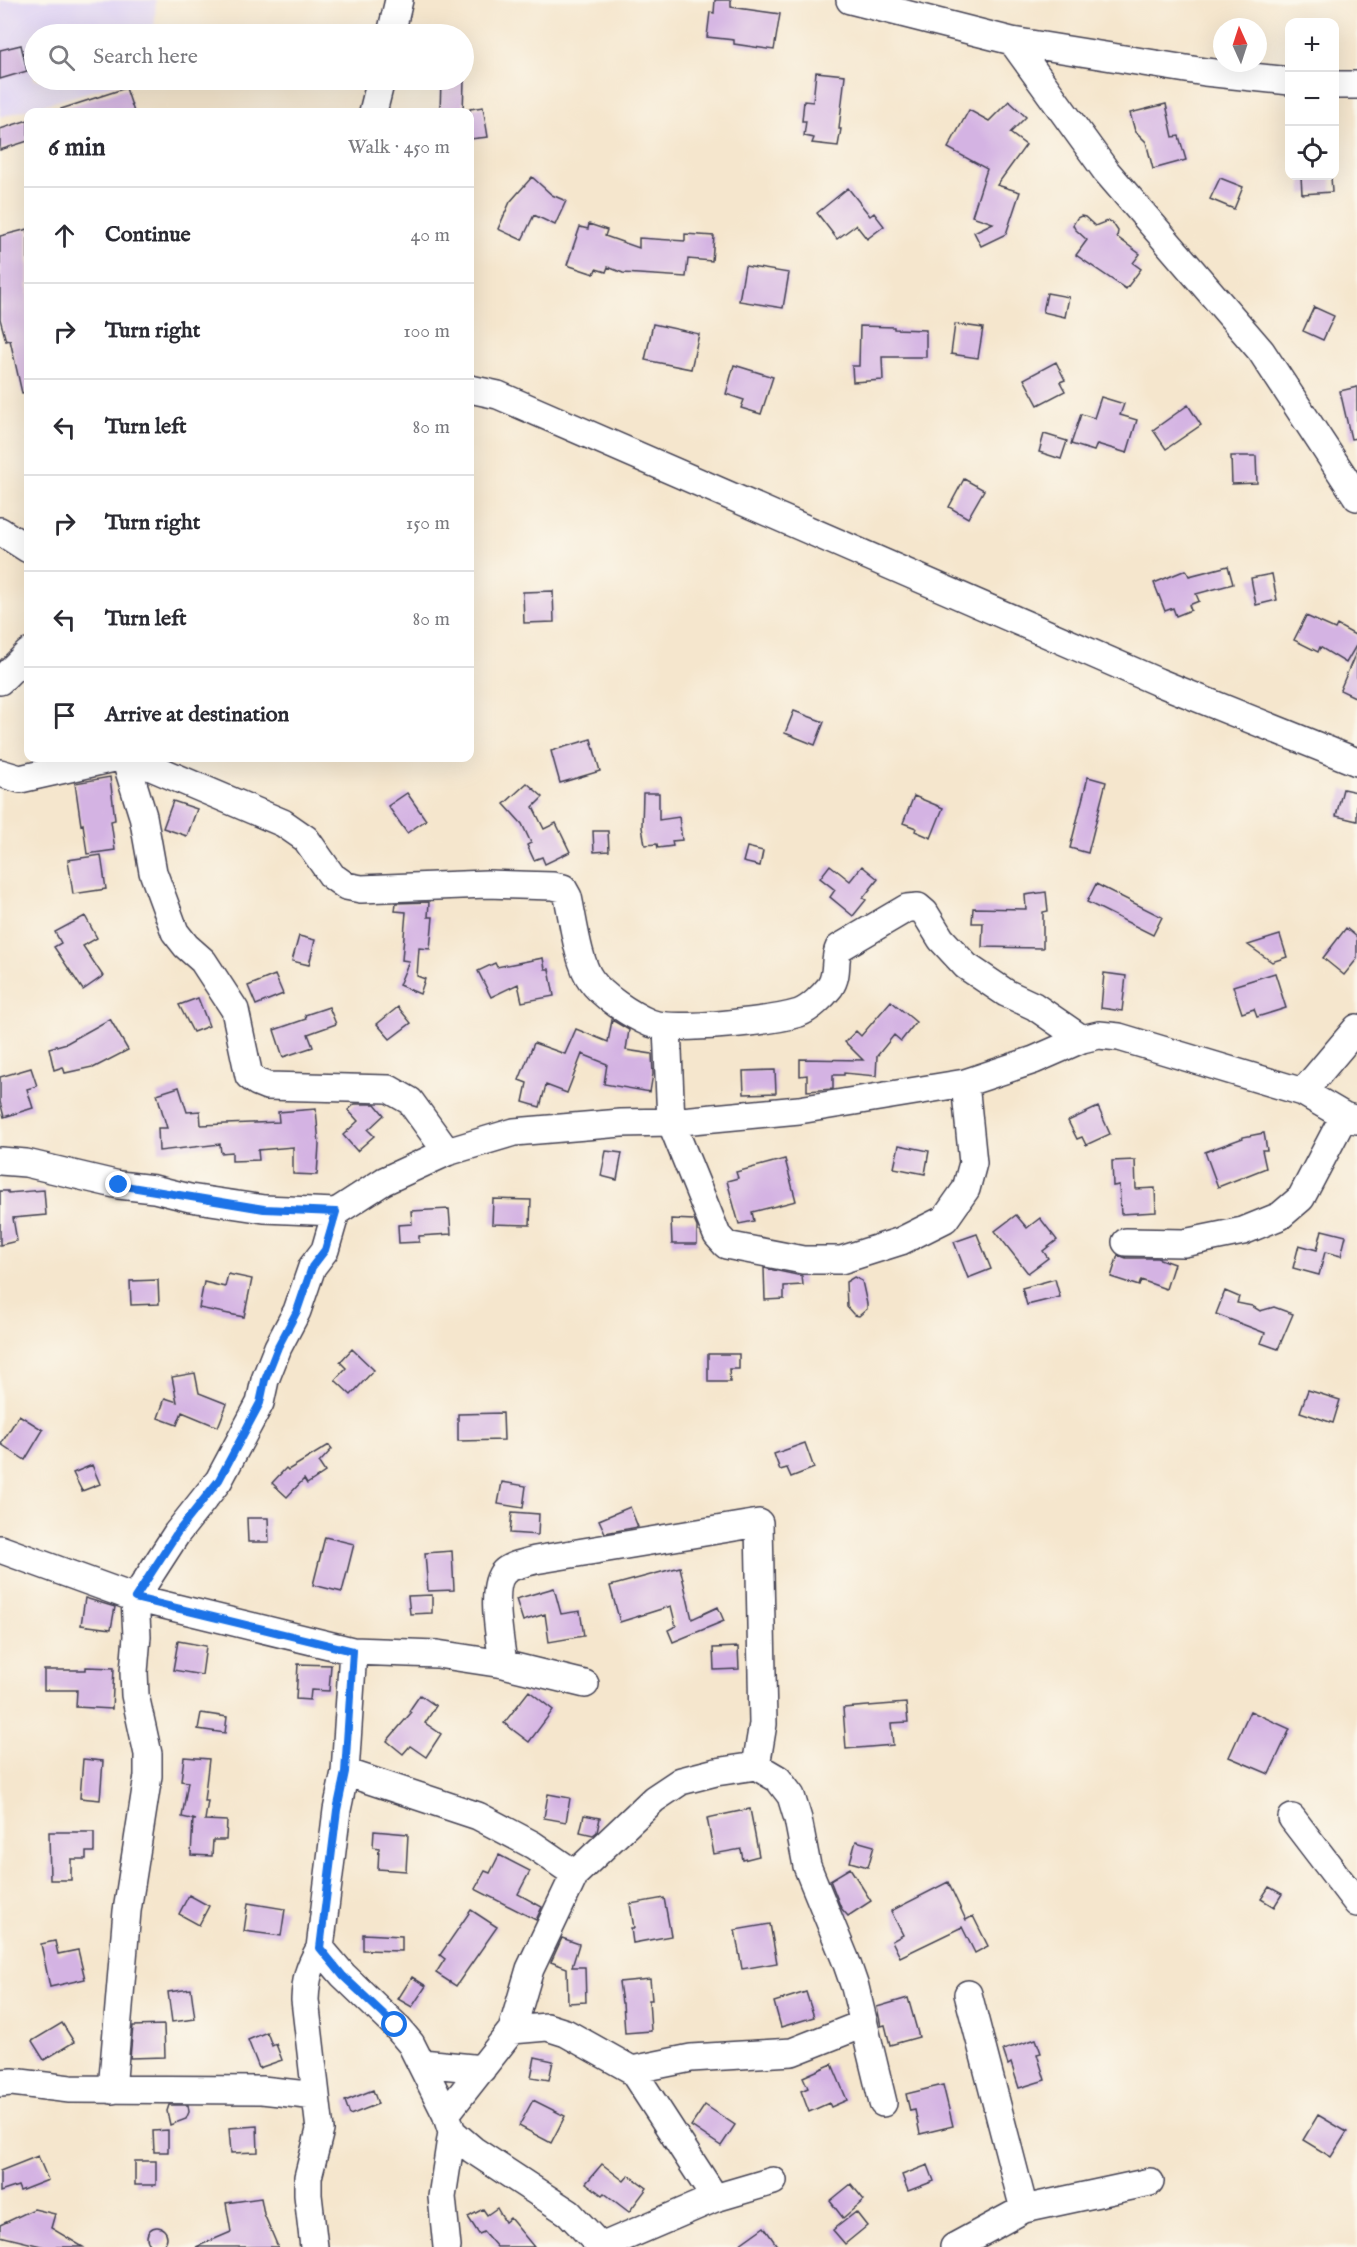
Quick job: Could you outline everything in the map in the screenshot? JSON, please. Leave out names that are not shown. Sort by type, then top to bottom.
[{"type":"street","points":[[393,24],[399,0]]},
{"type":"street","points":[[850,0],[1012,41],[1205,72],[1285,80]]},
{"type":"street","points":[[1012,41],[1106,171],[1261,351],[1357,497]]},
{"type":"street","points":[[1339,85],[1357,86]]},
{"type":"street","points":[[374,108],[378,90]]},
{"type":"street","points":[[474,390],[498,394],[1158,682],[1357,762]]},
{"type":"street","points":[[0,531],[24,546]]},
{"type":"street","points":[[0,681],[24,657]]},
{"type":"street","points":[[0,773],[20,779],[96,762]]},
{"type":"street","points":[[126,762],[143,816],[153,872],[175,932],[186,946],[203,961],[235,1010],[249,1076],[267,1086],[389,1089],[410,1101],[447,1152]]},
{"type":"street","points":[[139,762],[283,823],[306,839],[332,876],[346,886],[361,889],[487,884],[562,888],[568,897],[584,968],[591,981],[616,1004],[650,1023],[667,1027],[730,1024],[800,1012],[815,1002],[831,985],[837,971],[836,954],[839,948],[907,908],[918,907],[925,913],[941,939],[966,966],[1006,993],[1034,1006],[1082,1039]]},
{"type":"street","points":[[667,1027],[671,1122],[717,1235],[726,1245],[803,1260],[841,1260],[901,1241],[945,1218],[966,1189],[973,1163],[965,1083]]},
{"type":"street","points":[[1303,1092],[1357,1028]]},
{"type":"street","points":[[0,1161],[26,1163],[119,1185],[190,1198],[264,1209],[336,1212],[384,1181],[447,1152],[514,1132],[621,1123],[671,1122],[799,1110],[965,1083],[1034,1060],[1082,1039],[1099,1035],[1119,1037],[1303,1092],[1351,1118],[1300,1198],[1280,1216],[1243,1230],[1184,1243],[1126,1242]]},
{"type":"street","points":[[112,2090],[127,1911],[148,1776],[148,1754],[135,1695],[137,1636],[135,1598],[177,1533],[219,1480],[260,1403],[265,1380],[278,1347],[297,1311],[312,1267],[325,1250],[336,1212]]},
{"type":"street","points":[[503,1664],[496,1599],[498,1580],[509,1568],[535,1560],[759,1523],[763,1724],[756,1766]]},
{"type":"street","points":[[0,1549],[135,1598],[353,1651],[437,1654],[503,1664],[585,1684]]},
{"type":"street","points":[[314,2247],[308,2177],[320,2130],[305,2000],[309,1968],[320,1948],[337,1810],[345,1772],[353,1651]]},
{"type":"street","points":[[447,2247],[442,2197],[449,2123],[482,2068],[512,2030],[530,1969],[574,1874],[606,1847],[654,1799],[681,1781],[716,1772],[756,1766],[778,1779],[791,1796],[807,1866],[846,1961],[883,2103]]},
{"type":"street","points":[[345,1772],[478,1816],[533,1845],[574,1874]]},
{"type":"street","points":[[1292,1818],[1357,1903]]},
{"type":"street","points":[[320,1948],[343,1976],[395,2025],[411,2044],[449,2123],[473,2150],[569,2213],[601,2247],[715,2198],[772,2181]]},
{"type":"street","points":[[968,1994],[1024,2209]]},
{"type":"street","points":[[632,2070],[691,2058],[792,2052],[863,2024]]},
{"type":"street","points":[[512,2030],[547,2027],[566,2033],[632,2070],[715,2198]]},
{"type":"street","points":[[422,2063],[482,2068]]},
{"type":"street","points":[[0,2083],[12,2082],[70,2089],[262,2090],[316,2096]]},
{"type":"street","points":[[954,2247],[1024,2209],[1150,2182]]},
{"type":"shaded area","points":[[0,0],[156,0],[155,24],[24,24],[24,90],[96,90],[32,108],[24,108],[24,110],[0,117]]},
{"type":"building","points":[[715,0],[731,0],[731,7],[780,14],[774,50],[734,44],[734,40],[707,37],[710,12],[714,13]]},
{"type":"building","points":[[21,45],[24,72],[0,79],[0,50]]},
{"type":"building","points":[[816,72],[845,75],[838,146],[812,143],[814,138],[804,136],[806,121],[802,121],[804,101],[813,102]]},
{"type":"building","points":[[120,90],[127,90],[133,108],[64,108]]},
{"type":"building","points":[[441,90],[464,90],[463,108],[440,108]]},
{"type":"building","points":[[1009,101],[1026,117],[1010,133],[1026,145],[997,185],[1020,192],[1006,234],[981,246],[974,232],[993,223],[972,216],[987,169],[948,148],[969,110],[989,121]]},
{"type":"building","points":[[1166,104],[1173,137],[1179,136],[1186,160],[1153,169],[1146,142],[1135,131],[1130,113]]},
{"type":"building","points":[[483,107],[488,137],[474,139],[474,108]]},
{"type":"building","points":[[24,121],[24,142],[0,150],[0,129]]},
{"type":"building","points":[[532,177],[552,195],[566,201],[555,225],[534,215],[522,240],[498,229],[510,202]]},
{"type":"building","points":[[1220,178],[1243,187],[1234,209],[1210,199]]},
{"type":"building","points":[[1301,180],[1331,180],[1332,192],[1302,194]]},
{"type":"building","points":[[848,188],[870,216],[874,213],[884,226],[867,239],[856,225],[837,239],[817,213]]},
{"type":"building","points":[[1081,216],[1095,226],[1107,221],[1112,222],[1118,231],[1117,237],[1140,254],[1133,263],[1141,269],[1126,289],[1076,255],[1087,240],[1073,225]]},
{"type":"building","points":[[589,224],[607,230],[605,236],[639,248],[639,238],[685,241],[685,234],[714,236],[712,261],[688,259],[686,277],[623,273],[608,267],[606,272],[596,269],[594,274],[567,265],[580,227],[588,229]]},
{"type":"building","points":[[24,230],[24,393],[22,393],[10,340],[6,341],[0,319],[0,236]]},
{"type":"building","points":[[745,266],[789,273],[783,308],[739,301]]},
{"type":"building","points":[[1047,293],[1069,297],[1065,317],[1043,312]]},
{"type":"building","points":[[1314,307],[1334,316],[1323,340],[1303,331]]},
{"type":"building","points":[[653,324],[699,334],[691,369],[645,360]]},
{"type":"building","points":[[955,324],[983,328],[978,358],[951,354]]},
{"type":"building","points":[[860,326],[926,330],[926,357],[882,357],[883,380],[853,382],[852,366],[859,366]]},
{"type":"building","points":[[1056,362],[1065,380],[1060,382],[1065,391],[1038,405],[1024,379]]},
{"type":"building","points":[[734,365],[773,377],[761,414],[741,408],[744,400],[726,394]]},
{"type":"building","points":[[1357,387],[1357,438],[1351,439],[1340,391]]},
{"type":"building","points":[[1101,397],[1124,404],[1120,415],[1137,420],[1127,453],[1097,444],[1094,451],[1071,444],[1081,414],[1094,418]]},
{"type":"building","points":[[1188,405],[1201,425],[1166,449],[1153,430]]},
{"type":"building","points":[[1044,434],[1067,441],[1061,459],[1039,452]]},
{"type":"building","points":[[1231,456],[1256,456],[1257,483],[1232,484]]},
{"type":"building","points":[[964,479],[984,490],[968,518],[949,507]]},
{"type":"building","points":[[1228,566],[1233,584],[1196,594],[1199,601],[1189,605],[1191,610],[1176,616],[1173,608],[1165,611],[1154,583],[1186,570],[1189,576]]},
{"type":"building","points":[[1272,574],[1277,600],[1256,605],[1251,578]]},
{"type":"building","points":[[553,591],[554,622],[524,623],[523,592]]},
{"type":"building","points":[[1306,616],[1335,629],[1337,625],[1357,636],[1357,644],[1346,663],[1320,647],[1318,652],[1294,640]]},
{"type":"building","points":[[1357,650],[1357,698],[1340,690]]},
{"type":"building","points":[[794,711],[824,722],[815,745],[785,733]]},
{"type":"building","points":[[591,739],[600,771],[560,783],[551,751]]},
{"type":"building","points":[[110,777],[115,820],[111,821],[115,850],[87,854],[75,783]]},
{"type":"building","points":[[1088,777],[1106,782],[1088,853],[1070,848]]},
{"type":"building","points":[[527,783],[543,797],[533,807],[544,829],[556,823],[570,852],[545,864],[542,857],[534,860],[527,845],[531,843],[522,824],[504,804]]},
{"type":"building","points":[[1343,789],[1357,792],[1357,821],[1336,816]]},
{"type":"building","points":[[407,793],[426,820],[407,833],[388,806]]},
{"type":"building","points":[[643,793],[659,793],[659,820],[679,817],[682,840],[672,841],[673,846],[658,848],[657,844],[645,845],[642,827]]},
{"type":"building","points":[[914,796],[943,808],[931,838],[903,823]]},
{"type":"building","points":[[173,801],[197,809],[187,836],[163,828]]},
{"type":"building","points":[[593,831],[608,831],[609,851],[594,852]]},
{"type":"building","points":[[747,847],[763,851],[760,866],[743,862]]},
{"type":"building","points":[[101,855],[106,889],[73,894],[68,860]]},
{"type":"building","points":[[830,865],[850,881],[862,866],[878,879],[863,898],[866,900],[853,916],[830,897],[835,890],[820,878]]},
{"type":"building","points":[[1096,884],[1162,917],[1153,935],[1087,902]]},
{"type":"building","points":[[1046,892],[1048,911],[1043,912],[1043,948],[982,947],[983,923],[972,923],[973,908],[1026,909],[1025,895]]},
{"type":"building","points":[[429,902],[428,917],[433,917],[430,949],[419,948],[417,976],[425,979],[420,994],[399,985],[409,961],[402,960],[406,912],[395,911],[396,903]]},
{"type":"building","points":[[85,916],[97,938],[83,946],[103,976],[83,990],[54,947],[61,943],[55,932]]},
{"type":"building","points":[[1346,928],[1357,937],[1357,959],[1344,975],[1323,958]]},
{"type":"building","points":[[1280,935],[1287,957],[1272,962],[1248,945]]},
{"type":"building","points":[[299,936],[315,940],[309,965],[292,961]]},
{"type":"building","points":[[543,958],[545,969],[549,969],[554,996],[522,1002],[518,984],[491,997],[478,971],[495,963],[497,967]]},
{"type":"building","points":[[1104,973],[1126,976],[1122,1011],[1101,1008]]},
{"type":"building","points":[[1275,973],[1286,1008],[1257,1017],[1254,1009],[1242,1013],[1233,986]]},
{"type":"building","points":[[275,975],[283,994],[256,1005],[248,986]]},
{"type":"building","points":[[198,998],[209,1026],[193,1032],[179,1005]]},
{"type":"building","points":[[891,1001],[916,1022],[901,1041],[894,1035],[877,1056],[876,1076],[844,1073],[844,1075],[833,1075],[833,1089],[807,1091],[807,1075],[800,1076],[800,1059],[863,1060],[845,1042],[856,1031],[861,1036]]},
{"type":"building","points":[[329,1007],[336,1024],[308,1034],[313,1047],[283,1057],[274,1030],[306,1019],[305,1015]]},
{"type":"building","points":[[398,1007],[411,1023],[390,1039],[377,1024]]},
{"type":"building","points":[[110,1019],[128,1050],[93,1068],[65,1073],[63,1067],[54,1070],[49,1048],[67,1043]]},
{"type":"building","points":[[612,1020],[629,1030],[626,1050],[652,1054],[653,1074],[650,1092],[604,1084],[607,1064],[582,1054],[567,1093],[546,1085],[540,1107],[523,1102],[527,1083],[519,1080],[534,1043],[565,1054],[576,1029],[608,1042]]},
{"type":"building","points":[[31,1068],[37,1086],[27,1089],[33,1108],[4,1117],[0,1102],[0,1077]]},
{"type":"building","points":[[775,1070],[776,1093],[744,1094],[743,1071]]},
{"type":"building","points":[[179,1087],[187,1112],[200,1111],[201,1125],[279,1122],[278,1112],[316,1109],[319,1145],[317,1175],[293,1174],[293,1147],[258,1150],[259,1160],[232,1161],[232,1152],[221,1153],[220,1144],[159,1151],[158,1128],[167,1128],[157,1094]]},
{"type":"building","points":[[355,1104],[375,1104],[384,1115],[368,1130],[374,1136],[357,1151],[343,1135],[358,1121],[348,1110]]},
{"type":"building","points":[[1098,1107],[1110,1134],[1086,1145],[1082,1137],[1077,1139],[1068,1121]]},
{"type":"building","points":[[1264,1133],[1267,1150],[1262,1150],[1266,1168],[1218,1187],[1205,1152],[1243,1137]]},
{"type":"building","points":[[899,1145],[929,1151],[925,1174],[894,1168]]},
{"type":"building","points":[[606,1151],[622,1153],[617,1180],[601,1176]]},
{"type":"building","points":[[785,1159],[796,1201],[752,1212],[754,1221],[739,1224],[727,1181],[738,1178],[736,1172]]},
{"type":"building","points":[[1135,1160],[1136,1189],[1155,1188],[1156,1212],[1121,1214],[1119,1185],[1113,1186],[1112,1161]]},
{"type":"building","points":[[44,1190],[46,1215],[13,1218],[17,1241],[0,1245],[0,1191],[8,1191],[8,1193]]},
{"type":"building","points":[[493,1199],[531,1200],[530,1225],[492,1224]]},
{"type":"building","points":[[449,1209],[451,1234],[419,1236],[419,1242],[399,1243],[398,1225],[412,1224],[411,1211]]},
{"type":"building","points":[[1016,1215],[1027,1228],[1040,1218],[1057,1240],[1043,1251],[1048,1258],[1028,1273],[995,1231]]},
{"type":"building","points":[[671,1219],[694,1220],[697,1227],[697,1244],[672,1244]]},
{"type":"building","points":[[1322,1230],[1346,1236],[1341,1256],[1325,1252],[1319,1275],[1293,1268],[1299,1245],[1317,1250]]},
{"type":"building","points":[[977,1234],[991,1269],[968,1278],[954,1242]]},
{"type":"building","points":[[1118,1255],[1126,1258],[1157,1258],[1174,1264],[1166,1289],[1141,1280],[1139,1286],[1111,1277]]},
{"type":"building","points":[[764,1268],[802,1276],[803,1285],[784,1286],[784,1299],[765,1300]]},
{"type":"building","points":[[228,1274],[252,1279],[244,1317],[199,1308],[204,1282],[225,1287]]},
{"type":"building","points":[[854,1277],[862,1281],[867,1304],[867,1309],[859,1316],[854,1315],[847,1307],[846,1282]]},
{"type":"building","points":[[1055,1279],[1060,1297],[1027,1305],[1022,1288]]},
{"type":"building","points":[[158,1280],[159,1304],[131,1305],[130,1281]]},
{"type":"building","points":[[1225,1291],[1239,1297],[1237,1303],[1252,1306],[1260,1311],[1274,1307],[1293,1314],[1278,1349],[1261,1343],[1265,1333],[1216,1314]]},
{"type":"building","points":[[352,1349],[374,1370],[351,1395],[335,1380],[346,1368],[340,1362]]},
{"type":"building","points":[[708,1354],[739,1354],[739,1369],[729,1369],[730,1382],[708,1382]]},
{"type":"building","points":[[195,1373],[199,1393],[227,1404],[218,1427],[182,1412],[177,1425],[158,1418],[165,1398],[177,1402],[172,1377]]},
{"type":"building","points":[[1308,1390],[1340,1400],[1333,1423],[1300,1412]]},
{"type":"building","points":[[503,1413],[504,1440],[458,1441],[458,1414]]},
{"type":"building","points":[[19,1415],[43,1430],[25,1460],[1,1444]]},
{"type":"building","points":[[805,1443],[814,1468],[791,1477],[787,1468],[780,1470],[774,1454]]},
{"type":"building","points":[[329,1445],[332,1449],[319,1463],[325,1472],[307,1484],[304,1479],[287,1497],[272,1483],[286,1468],[288,1470]]},
{"type":"building","points":[[92,1465],[100,1484],[82,1491],[73,1473]]},
{"type":"building","points":[[502,1482],[526,1486],[523,1508],[498,1504]]},
{"type":"building","points":[[630,1507],[638,1527],[605,1533],[599,1520]]},
{"type":"building","points":[[512,1512],[539,1514],[538,1535],[510,1533]]},
{"type":"building","points":[[247,1518],[268,1518],[269,1542],[248,1542]]},
{"type":"building","points":[[325,1537],[354,1544],[342,1592],[313,1585]]},
{"type":"building","points":[[452,1551],[454,1590],[428,1591],[425,1553]]},
{"type":"building","points":[[680,1567],[692,1619],[718,1607],[724,1621],[673,1642],[668,1630],[676,1626],[671,1606],[620,1622],[610,1586]]},
{"type":"building","points":[[554,1588],[561,1614],[580,1611],[584,1636],[549,1642],[545,1614],[523,1621],[516,1599]]},
{"type":"building","points":[[432,1595],[432,1613],[410,1614],[408,1596]]},
{"type":"building","points":[[85,1598],[115,1607],[111,1629],[81,1625]]},
{"type":"building","points":[[178,1641],[206,1646],[202,1675],[173,1670]]},
{"type":"building","points":[[738,1647],[739,1669],[714,1670],[713,1648]]},
{"type":"building","points":[[298,1664],[331,1665],[329,1691],[311,1690],[310,1700],[296,1699]]},
{"type":"building","points":[[86,1667],[114,1668],[112,1709],[76,1707],[77,1690],[44,1690],[44,1670],[86,1670]]},
{"type":"building","points":[[529,1691],[553,1710],[529,1742],[504,1723]]},
{"type":"building","points":[[420,1695],[436,1706],[425,1723],[441,1734],[426,1757],[410,1746],[403,1754],[387,1741],[411,1713],[409,1711]]},
{"type":"building","points":[[906,1703],[908,1722],[891,1723],[893,1745],[846,1749],[843,1708]]},
{"type":"building","points":[[1250,1711],[1290,1729],[1269,1774],[1229,1757]]},
{"type":"building","points":[[201,1713],[227,1717],[225,1733],[198,1729]]},
{"type":"building","points":[[184,1757],[209,1759],[204,1801],[208,1801],[205,1820],[227,1821],[226,1840],[213,1840],[212,1856],[191,1855],[193,1819],[182,1817],[188,1782],[181,1781]]},
{"type":"building","points":[[83,1759],[103,1761],[100,1800],[80,1798]]},
{"type":"building","points":[[548,1794],[570,1798],[566,1822],[544,1818]]},
{"type":"building","points":[[750,1809],[759,1856],[743,1860],[741,1849],[714,1854],[707,1818]]},
{"type":"building","points":[[584,1815],[600,1818],[597,1832],[593,1835],[580,1832]]},
{"type":"building","points":[[374,1831],[408,1834],[406,1871],[378,1869],[379,1848],[373,1847]]},
{"type":"building","points":[[49,1832],[94,1832],[94,1852],[86,1852],[86,1859],[71,1859],[71,1880],[50,1880]]},
{"type":"building","points":[[856,1841],[874,1846],[868,1867],[850,1862]]},
{"type":"building","points":[[499,1855],[530,1871],[518,1894],[542,1907],[536,1920],[475,1889],[485,1871],[490,1873]]},
{"type":"building","points":[[850,1868],[871,1901],[848,1916],[841,1908],[830,1880]]},
{"type":"building","points":[[948,1882],[966,1920],[973,1916],[988,1946],[975,1953],[962,1927],[900,1957],[892,1941],[903,1935],[891,1911]]},
{"type":"building","points":[[1269,1887],[1282,1894],[1274,1907],[1261,1899]]},
{"type":"building","points":[[189,1895],[209,1906],[199,1925],[179,1914]]},
{"type":"building","points":[[664,1898],[671,1936],[633,1943],[631,1928],[634,1928],[630,1904]]},
{"type":"building","points":[[248,1903],[285,1909],[281,1936],[244,1931]]},
{"type":"building","points":[[471,1910],[497,1927],[456,1986],[436,1973],[445,1959],[440,1955]]},
{"type":"building","points":[[770,1924],[777,1963],[742,1969],[735,1930]]},
{"type":"building","points":[[363,1934],[402,1936],[402,1951],[363,1950]]},
{"type":"building","points":[[562,1938],[579,1944],[572,1967],[585,1967],[586,2002],[568,2003],[567,1968],[551,1962]]},
{"type":"building","points":[[55,1941],[58,1954],[78,1950],[85,1979],[50,1987],[41,1944]]},
{"type":"building","points":[[412,1977],[426,1986],[412,2007],[398,1999]]},
{"type":"building","points":[[650,1979],[651,2031],[625,2033],[619,1982]]},
{"type":"building","points":[[191,1989],[195,2019],[172,2022],[168,1992]]},
{"type":"building","points":[[806,1992],[814,2017],[781,2027],[774,2002]]},
{"type":"building","points":[[908,1998],[919,2037],[890,2045],[885,2025],[881,2026],[877,2007]]},
{"type":"building","points":[[62,2023],[74,2042],[44,2060],[32,2041]]},
{"type":"building","points":[[164,2025],[165,2057],[130,2058],[133,2026]]},
{"type":"building","points":[[267,2032],[272,2046],[276,2044],[282,2060],[259,2068],[248,2040]]},
{"type":"building","points":[[1036,2039],[1041,2053],[1037,2054],[1045,2080],[1019,2088],[1011,2063],[1008,2065],[1003,2050]]},
{"type":"building","points":[[535,2057],[553,2061],[549,2080],[531,2077]]},
{"type":"building","points":[[832,2064],[847,2100],[831,2107],[829,2103],[809,2112],[801,2091],[808,2088],[803,2077]]},
{"type":"building","points":[[943,2085],[953,2126],[920,2134],[915,2110],[910,2111],[906,2094]]},
{"type":"building","points":[[373,2090],[378,2104],[350,2115],[345,2101]]},
{"type":"building","points":[[533,2100],[565,2116],[551,2143],[519,2126]]},
{"type":"building","points":[[169,2105],[188,2105],[189,2112],[186,2119],[170,2125],[167,2111]]},
{"type":"building","points":[[705,2105],[735,2125],[721,2146],[691,2126]]},
{"type":"building","points":[[1318,2115],[1347,2132],[1331,2157],[1303,2140]]},
{"type":"building","points":[[257,2126],[258,2152],[231,2153],[229,2128]]},
{"type":"building","points":[[168,2130],[168,2152],[154,2152],[153,2131]]},
{"type":"building","points":[[38,2156],[48,2180],[20,2191],[18,2186],[0,2192],[0,2171]]},
{"type":"building","points":[[135,2161],[156,2161],[156,2185],[135,2185]]},
{"type":"building","points":[[602,2164],[624,2181],[629,2175],[647,2188],[629,2212],[586,2183]]},
{"type":"building","points":[[928,2165],[934,2181],[908,2191],[902,2175]]},
{"type":"building","points":[[851,2184],[864,2200],[843,2218],[830,2201]]},
{"type":"building","points":[[261,2198],[264,2214],[278,2247],[196,2247],[231,2232],[226,2203]]},
{"type":"building","points":[[497,2208],[505,2222],[510,2218],[534,2247],[497,2247],[484,2232],[479,2234],[468,2217],[483,2209],[487,2215]]},
{"type":"building","points":[[34,2209],[55,2214],[51,2228],[83,2247],[45,2247],[0,2236],[0,2225]]},
{"type":"building","points":[[856,2212],[867,2226],[845,2244],[833,2230]]},
{"type":"building","points":[[157,2227],[164,2230],[167,2237],[164,2244],[157,2247],[150,2244],[147,2237],[150,2230]]},
{"type":"building","points":[[764,2227],[778,2247],[736,2247]]},
{"type":"route","points":[[119,1185],[264,1209],[336,1212],[325,1250],[312,1267],[297,1311],[278,1347],[265,1380],[260,1403],[219,1480],[177,1533],[135,1598],[353,1651],[345,1772],[337,1810],[320,1948],[343,1976],[395,2025]]}]
